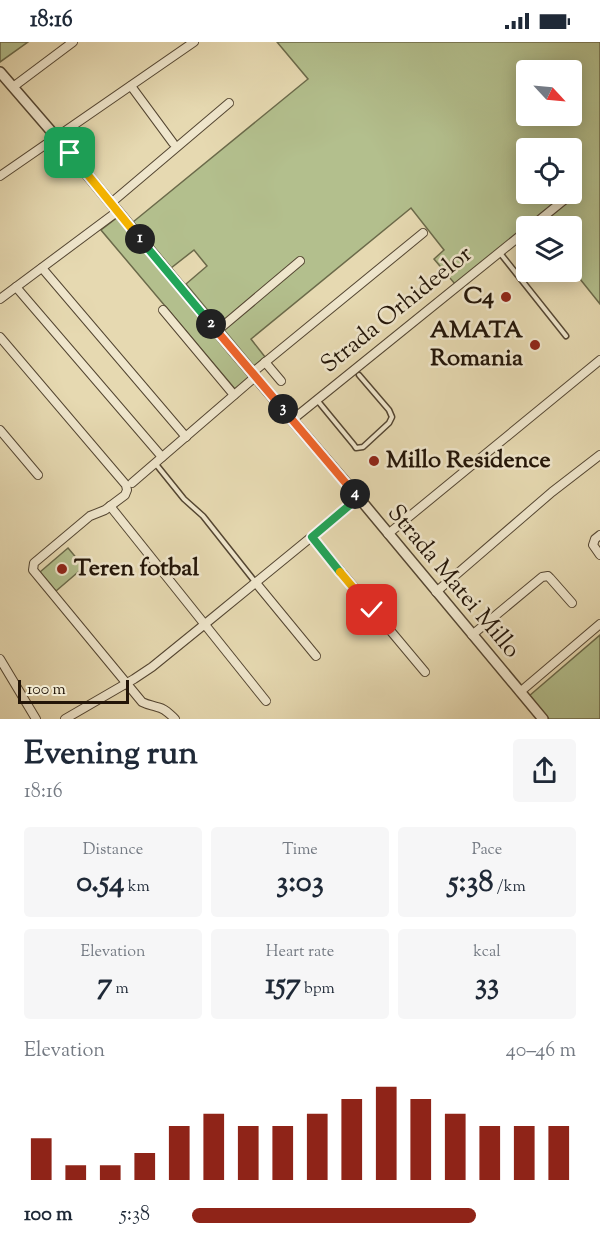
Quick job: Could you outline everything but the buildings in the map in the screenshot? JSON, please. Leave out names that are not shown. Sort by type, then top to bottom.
[{"type":"street","points":[[5,81],[73,42]]},
{"type":"street","points":[[0,176],[194,42]]},
{"type":"street","name":"Strada Matei Millo","points":[[5,81],[57,138],[543,719]]},
{"type":"street","points":[[131,86],[173,143]]},
{"type":"street","points":[[111,203],[229,103]]},
{"type":"street","points":[[544,216],[559,204]]},
{"type":"street","points":[[0,299],[118,211]]},
{"type":"street","points":[[175,719],[165,710],[150,707],[142,702],[35,573],[32,566],[90,516],[99,513],[125,495],[129,484],[234,395],[265,362],[423,233]]},
{"type":"street","name":"Strada Orhideelor","points":[[292,420],[516,239]]},
{"type":"street","points":[[217,331],[300,261]]},
{"type":"street","points":[[42,268],[186,437]]},
{"type":"street","points":[[16,287],[162,457]]},
{"type":"street","points":[[163,310],[234,395]]},
{"type":"street","points":[[0,337],[129,484]]},
{"type":"street","points":[[388,534],[600,360]]},
{"type":"street","points":[[265,362],[281,381]]},
{"type":"street","points":[[0,430],[38,475]]},
{"type":"street","points":[[436,592],[552,492],[600,455]]},
{"type":"street","points":[[65,719],[152,667],[358,498]]},
{"type":"street","points":[[110,506],[266,700]]},
{"type":"street","points":[[600,536],[595,539],[593,545],[600,555]]},
{"type":"street","points":[[312,537],[425,672]]},
{"type":"street","points":[[472,635],[542,577],[548,576],[572,603]]},
{"type":"street","points":[[256,583],[316,656]]},
{"type":"street","points":[[520,692],[600,624]]},
{"type":"street","points":[[0,659],[36,719]]},
{"type":"lane","points":[[499,253],[566,336]]},
{"type":"lane","points":[[317,400],[356,448],[363,447],[389,423],[392,417],[389,410],[359,375]]},
{"type":"lane","points":[[155,463],[184,499],[203,516],[256,583]]},
{"type":"green space","points":[[0,42],[28,42],[0,62]]},
{"type":"green space","points":[[277,42],[600,42],[600,304],[582,282],[582,216],[516,216],[516,235],[455,284],[434,259],[444,250],[411,208],[251,339],[265,357],[254,366],[186,284],[207,266],[194,250],[171,268],[133,222],[308,79]]},
{"type":"green space","points":[[118,217],[250,376],[235,389],[101,230]]},
{"type":"green space","name":"Teren fotbal","points":[[68,548],[84,567],[56,591],[40,572]]},
{"type":"green space","points":[[600,635],[600,719],[549,719],[529,696]]},
{"type":"place","name":"C4","points":[[506,297]]},
{"type":"place","name":"AMATA Romania","points":[[535,345]]},
{"type":"place","name":"Millo Residence","points":[[374,461]]},
{"type":"place","name":"Teren fotbal","points":[[62,569]]},
{"type":"route","points":[[70,153],[358,498],[312,537],[372,610]]}]
